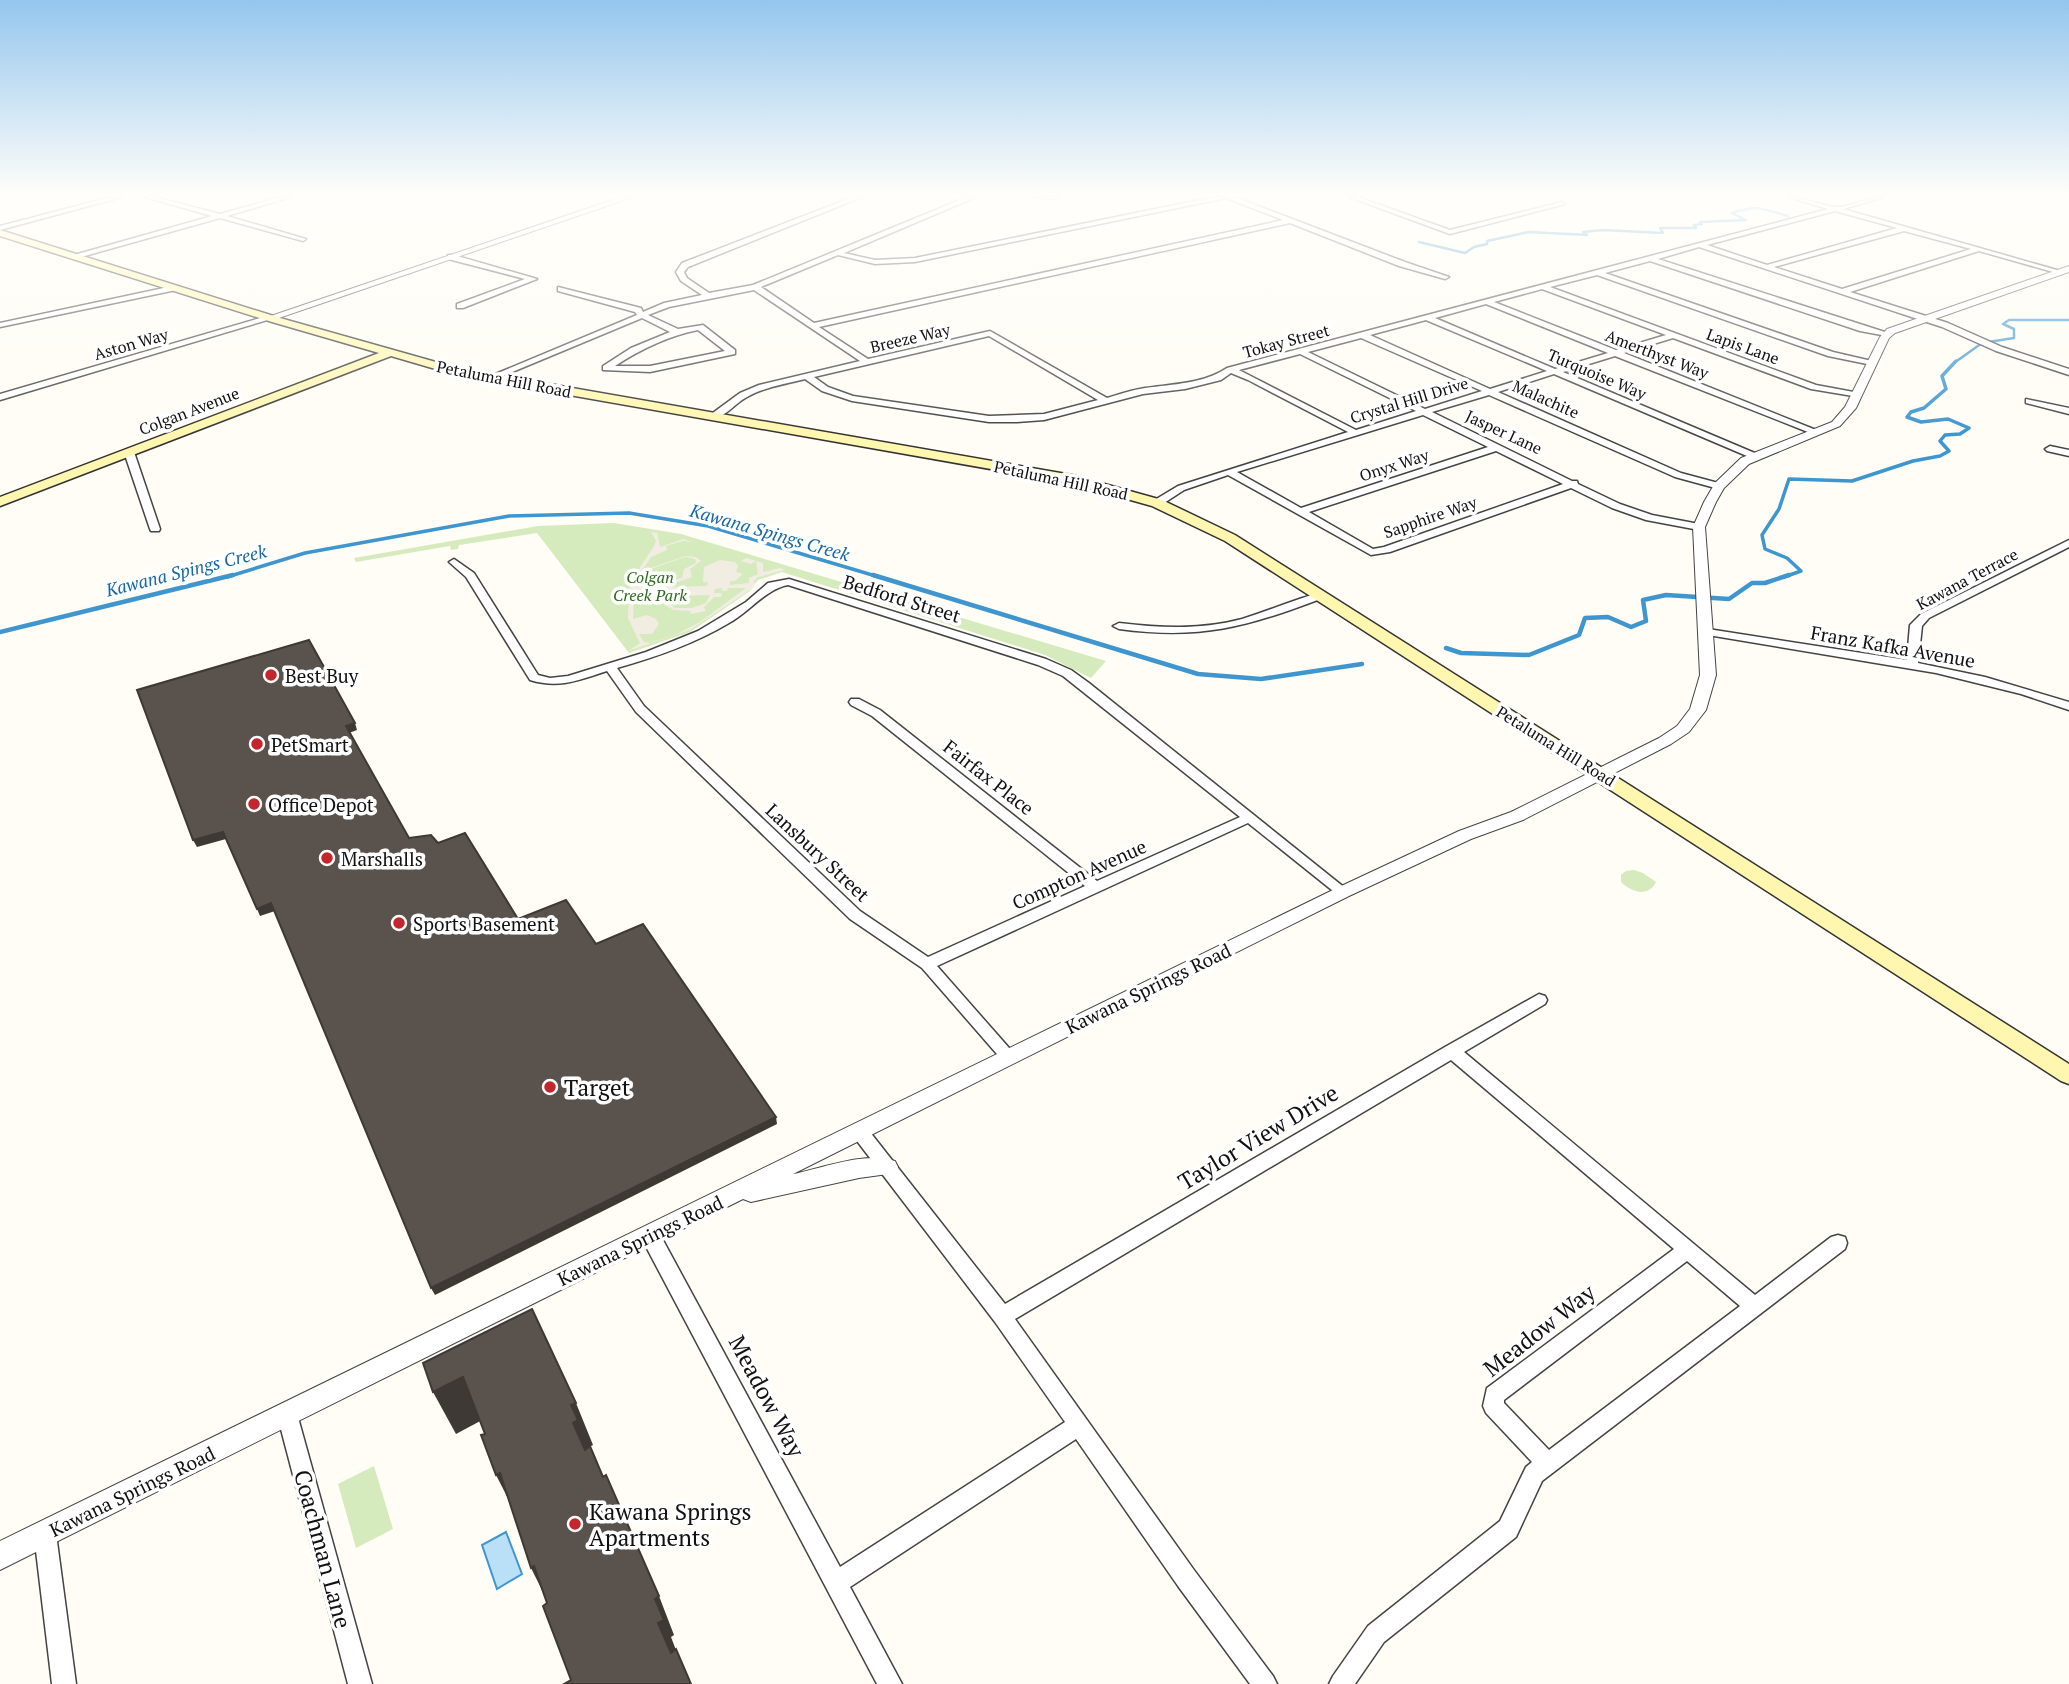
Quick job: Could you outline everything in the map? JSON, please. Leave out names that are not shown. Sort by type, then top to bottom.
[{"type":"main road","name":"Petaluma Hill Road","points":[[135,276],[434,366],[490,378],[1072,478],[1157,503],[1230,538],[2069,1075]]},
{"type":"main road","name":"Colgan Avenue","points":[[0,502],[391,352]]},
{"type":"street","points":[[270,318],[396,276]]},
{"type":"street","points":[[460,306],[533,279],[520,276]]},
{"type":"street","points":[[682,276],[708,296]]},
{"type":"street","points":[[490,378],[667,305],[755,288],[784,276]]},
{"type":"street","points":[[813,326],[1042,276]]},
{"type":"street","points":[[1440,276],[1445,277]]},
{"type":"street","name":"Tokay Street","points":[[806,376],[838,394],[940,412],[989,419],[1044,417],[1143,391],[1218,378],[1230,370],[1589,276]]},
{"type":"street","points":[[1606,276],[1831,354],[1872,362]]},
{"type":"street","points":[[1701,276],[1863,330],[1887,334],[1899,326],[2050,276]]},
{"type":"street","points":[[1792,276],[1923,318],[1998,349],[2069,372]]},
{"type":"street","points":[[1840,292],[1894,276]]},
{"type":"street","name":"Lapis Lane","points":[[1544,287],[1814,387],[1856,395]]},
{"type":"street","points":[[0,325],[173,288]]},
{"type":"street","points":[[755,288],[866,362]]},
{"type":"street","points":[[561,289],[638,310],[641,315],[677,332],[700,327],[732,352],[650,369],[606,368],[635,350],[677,332]]},
{"type":"street","name":"Amerthyst Way","points":[[1487,302],[1816,432]]},
{"type":"street","name":"Turquoise Way","points":[[1428,317],[1754,456]]},
{"type":"street","name":"Aston Way","points":[[0,397],[270,318]]},
{"type":"street","name":"Breeze Way","points":[[713,417],[743,396],[772,384],[990,333],[1106,401]]},
{"type":"street","name":"Kawana Springs Road","points":[[0,1556],[1343,892],[1465,835],[1517,816],[1665,741],[1683,729],[1698,710],[1708,675],[1708,632],[1703,611],[1699,527],[1719,486],[1733,470],[1754,456],[1836,424],[1856,395],[1887,334]]},
{"type":"street","name":"Malachite","points":[[1362,335],[1678,475],[1719,486]]},
{"type":"street","name":"Crystal Hill Drive","points":[[1157,503],[1181,488],[1230,472],[1674,335]]},
{"type":"street","name":"Jasper Lane","points":[[1300,351],[1633,513],[1699,527]]},
{"type":"street","points":[[1230,370],[1251,378],[1356,433]]},
{"type":"street","points":[[2029,401],[2069,411]]},
{"type":"street","points":[[940,412],[949,403]]},
{"type":"street","name":"Onyx Way","points":[[1300,512],[1497,447]]},
{"type":"street","points":[[2050,449],[2069,453]]},
{"type":"street","points":[[129,453],[155,529]]},
{"type":"street","name":"Sapphire Way","points":[[1230,472],[1359,547],[1379,552],[1574,483]]},
{"type":"street","name":"Kawana Terrace","points":[[1912,665],[1916,625],[1925,616],[2069,543]]},
{"type":"street","name":"Bedford Street","points":[[454,562],[470,575],[534,677],[549,682],[685,642],[723,621],[772,585],[789,582],[1042,662],[1067,673],[1343,892]]},
{"type":"street","points":[[1119,626],[1152,631],[1210,631],[1236,626],[1319,596]]},
{"type":"street","name":"Franz Kafka Avenue","points":[[1708,632],[1912,665],[2010,686],[2069,706]]},
{"type":"street","name":"Lansbury Street","points":[[609,666],[640,709],[855,915],[927,964],[1009,1057]]},
{"type":"street","name":"Fairfax Place","points":[[855,702],[876,713],[1096,887]]},
{"type":"street","name":"Compton Avenue","points":[[927,964],[1248,818]]},
{"type":"street","name":"Taylor View Drive","points":[[1002,1317],[1539,1000]]},
{"type":"street","points":[[1451,1051],[1756,1307]]},
{"type":"street","points":[[860,1132],[1002,1317],[1186,1578],[1265,1684]]},
{"type":"street","points":[[720,1200],[859,1169],[887,1167]]},
{"type":"street","name":"Meadow Way","points":[[650,1235],[890,1684]]},
{"type":"street","points":[[1340,1684],[1376,1634],[1508,1529],[1534,1474],[1838,1243]]},
{"type":"street","name":"Meadow Way","points":[[1548,1464],[1493,1406],[1494,1395],[1687,1250]]},
{"type":"street","name":"Coachman Lane","points":[[287,1414],[360,1684]]},
{"type":"street","points":[[837,1582],[1079,1425]]},
{"type":"street","points":[[45,1534],[64,1684]]},
{"type":"green space","name":"Colgan Creek Park","points":[[614,523],[681,534],[1106,661],[1091,678],[1045,655],[782,572],[758,580],[750,591],[690,632],[629,653],[537,533],[459,545],[458,549],[451,550],[450,546],[356,562],[354,558],[538,526]]},
{"type":"green space","points":[[1634,870],[1656,882],[1653,887],[1639,892],[1621,882],[1621,875]]},
{"type":"green space","points":[[374,1466],[393,1529],[356,1548],[338,1484]]},
{"type":"shaded area","points":[[651,532],[657,533],[660,547],[683,539],[692,542],[683,541],[666,546],[667,550],[651,557],[642,571],[685,556],[696,557],[701,561],[690,569],[692,577],[672,584],[672,587],[707,586],[708,582],[703,582],[704,567],[720,560],[735,562],[738,566],[736,572],[743,574],[735,581],[730,581],[730,585],[749,583],[749,578],[758,574],[756,561],[751,564],[741,561],[746,558],[763,563],[763,572],[780,568],[785,570],[758,577],[753,582],[756,582],[753,588],[690,630],[628,651],[640,643],[628,618],[629,595],[622,592],[631,587],[656,541]],"holes":[[[685,557],[695,559],[696,563],[684,569],[682,578],[660,583],[649,581],[650,571],[654,568]],[[722,588],[722,591],[727,591],[728,588],[746,588],[700,622],[677,634],[650,643],[644,642],[639,634],[652,634],[659,624],[656,619],[647,615],[633,619],[634,594],[668,592],[663,602],[666,606],[674,610],[690,611],[691,614],[706,611],[704,607],[714,597],[721,597],[722,593],[714,593],[715,589]],[[710,595],[706,603],[692,608],[675,608],[667,601],[670,596]]]},
{"type":"water","points":[[506,1532],[522,1574],[497,1589],[482,1545]]},
{"type":"building","points":[[309,640],[355,723],[346,726],[409,838],[431,835],[438,843],[465,833],[518,919],[566,900],[596,944],[643,924],[776,1117],[431,1288],[271,903],[257,909],[223,832],[193,840],[137,690]]},
{"type":"building","name":"Kawana Springs Apartments","points":[[532,1309],[576,1403],[571,1405],[578,1420],[573,1423],[585,1450],[590,1446],[603,1477],[606,1475],[659,1596],[655,1599],[664,1620],[658,1623],[671,1653],[676,1649],[691,1684],[564,1684],[571,1680],[543,1606],[547,1603],[534,1566],[531,1568],[500,1473],[496,1475],[481,1435],[485,1434],[463,1377],[433,1392],[423,1363]]},
{"type":"waterway","name":"Kawana Spings Creek","points":[[1954,363],[1982,343],[2014,338],[2014,329],[2003,324],[2009,320],[2069,320]]},
{"type":"waterway","name":"Kawana Spings Creek","points":[[1784,577],[1801,571],[1787,558],[1765,549],[1762,535],[1779,509],[1789,479],[1852,481],[1913,461],[1940,456],[1949,451],[1940,441],[1945,435],[1960,434],[1969,428],[1948,419],[1921,422],[1907,417],[1911,412],[1924,408],[1946,389],[1942,376],[1954,363]]},
{"type":"waterway","name":"Kawana Spings Creek","points":[[227,577],[305,553],[509,516],[629,513],[708,526],[879,577]]},
{"type":"waterway","name":"Kawana Spings Creek","points":[[0,632],[233,575]]},
{"type":"waterway","name":"Kawana Spings Creek","points":[[873,575],[1198,674],[1261,679],[1362,664]]},
{"type":"waterway","name":"Kawana Spings Creek","points":[[1446,648],[1461,653],[1529,655],[1579,635],[1585,618],[1608,617],[1631,627],[1646,621],[1643,600],[1666,595],[1729,599],[1752,583],[1765,583],[1789,575]]},
{"type":"place","name":"Best Buy","points":[[271,675]]},
{"type":"place","name":"PetSmart","points":[[257,744]]},
{"type":"place","name":"Office Depot","points":[[254,804]]},
{"type":"place","name":"Marshalls","points":[[327,858]]},
{"type":"place","name":"Sports Basement","points":[[399,923]]},
{"type":"place","name":"Target","points":[[550,1087]]},
{"type":"place","name":"Kawana Springs Apartments","points":[[575,1524]]}]
